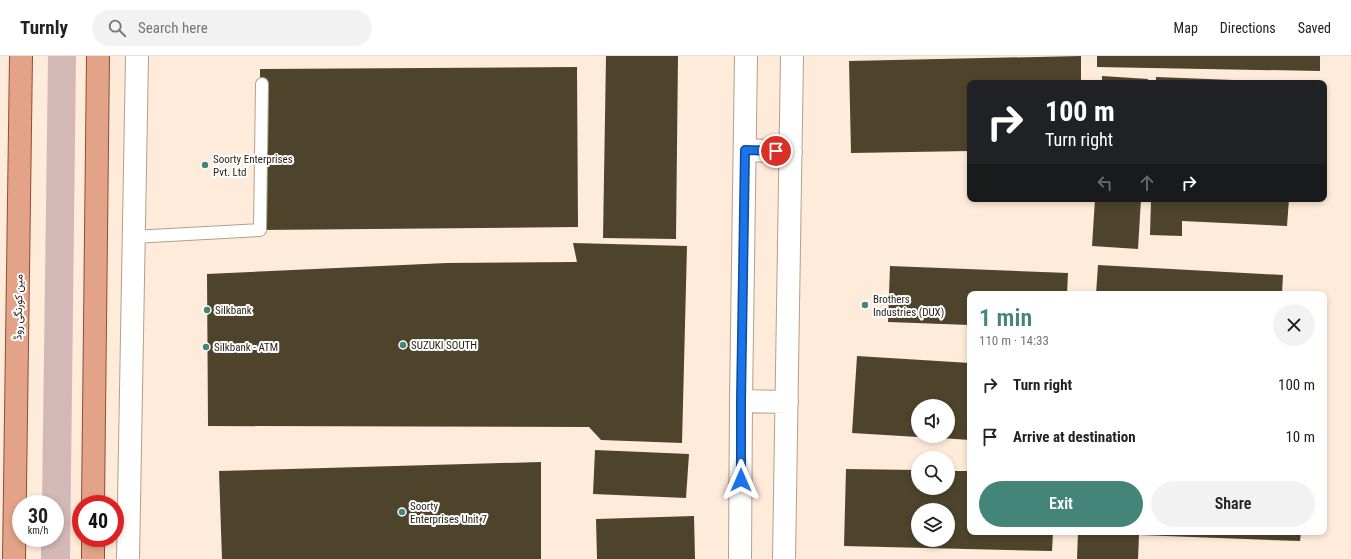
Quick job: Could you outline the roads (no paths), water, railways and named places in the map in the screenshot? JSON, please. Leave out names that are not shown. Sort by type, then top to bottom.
[{"type":"main road","name":"مین کورنگی روڈ","points":[[14,559],[21,56]]},
{"type":"main road","points":[[93,495],[98,56]]},
{"type":"main road","points":[[93,547],[93,559]]},
{"type":"street","points":[[128,559],[137,56]]},
{"type":"street","points":[[740,559],[746,56]]},
{"type":"street","points":[[784,559],[792,56]]},
{"type":"street","points":[[745,150],[791,152]]},
{"type":"street","points":[[741,401],[787,402]]},
{"type":"lane","points":[[133,237],[260,230],[262,84]]},
{"type":"place","name":"Soorty Enterprises Pvt. Ltd","points":[[205,165]]},
{"type":"place","name":"Brothers Industries (DUX)","points":[[865,305]]},
{"type":"place","name":"Silkbank","points":[[207,310]]},
{"type":"place","name":"SUZUKI SOUTH","points":[[403,345]]},
{"type":"place","name":"Silkbank - ATM","points":[[206,347]]},
{"type":"place","name":"Soorty Enterprises Unit 7","points":[[402,512]]}]
